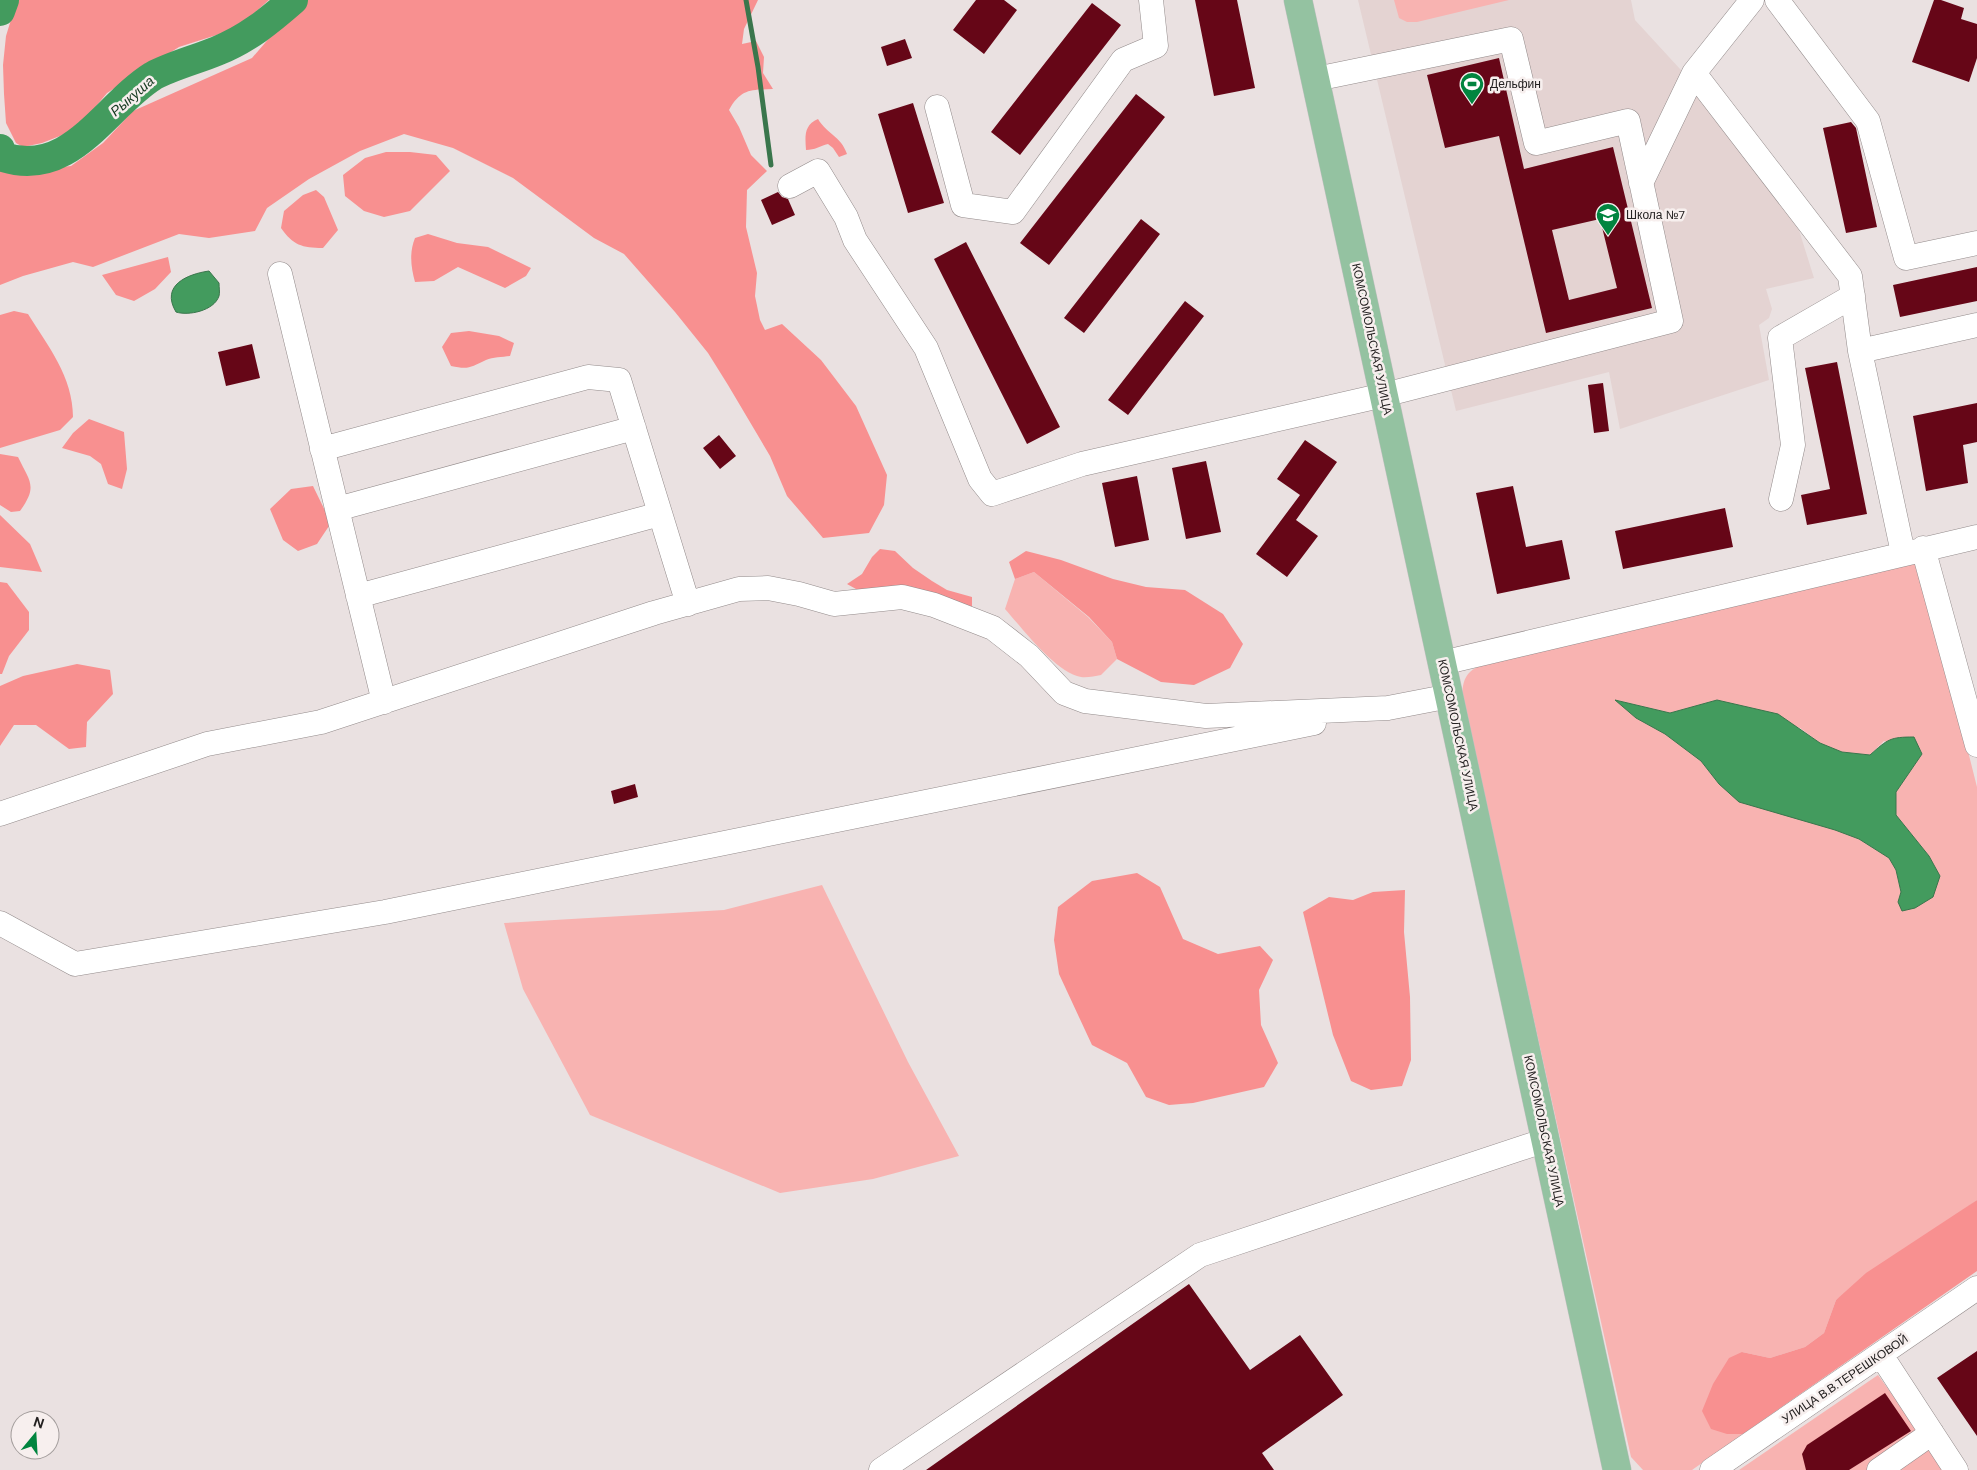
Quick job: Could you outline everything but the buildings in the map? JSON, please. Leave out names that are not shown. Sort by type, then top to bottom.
[{"type":"main road","name":"КОМСОМОЛЬСКАЯ УЛИЦА","points":[[1298,0],[1617,1470]]},
{"type":"street","points":[[937,107],[963,204],[1013,212],[1123,60],[1156,46],[1151,0]]},
{"type":"street","points":[[1641,183],[1694,73],[1752,0]]},
{"type":"street","points":[[1776,0],[1868,121],[1906,258],[1977,243]]},
{"type":"street","points":[[790,186],[818,171],[846,217],[855,240],[926,348],[980,479],[992,494],[1082,464],[1384,395],[1670,321],[1628,121],[1536,143],[1511,39],[1316,79]]},
{"type":"street","points":[[1694,73],[1850,276],[1860,351],[1913,551],[1977,745]]},
{"type":"street","points":[[280,274],[384,702]]},
{"type":"street","points":[[1780,499],[1792,445],[1780,338],[1853,296]]},
{"type":"street","points":[[1860,351],[1977,326]]},
{"type":"street","points":[[322,449],[588,377],[619,380],[688,604]]},
{"type":"street","points":[[337,510],[634,428]]},
{"type":"street","points":[[358,596],[660,514]]},
{"type":"street","points":[[1442,663],[1977,537]]},
{"type":"street","points":[[0,814],[207,744],[321,722],[739,589],[768,588],[834,604],[902,597],[934,605],[993,628],[1029,656],[1064,693],[1086,701],[1206,716],[1388,708]]},
{"type":"street","points":[[0,923],[75,964],[395,910],[1450,696]]},
{"type":"street","points":[[881,1470],[1200,1255],[1546,1140]]},
{"type":"street","name":"УЛИЦА В.В.ТЕРЕШКОВОЙ","points":[[1720,1467],[1977,1288]]},
{"type":"street","points":[[1881,1355],[1956,1470]]},
{"type":"street","points":[[1879,1470],[1932,1433]]},
{"type":"shaded area","points":[[17,0],[269,0],[251,16],[229,31],[179,47],[107,93],[88,116],[70,132],[42,143],[23,147],[16,143],[6,123],[4,94],[3,65],[6,36]]},
{"type":"shaded area","points":[[308,0],[758,0],[744,29],[742,44],[756,41],[764,57],[763,73],[773,89],[742,94],[729,110],[739,127],[751,155],[767,171],[747,190],[746,227],[757,273],[755,296],[760,320],[765,330],[782,324],[821,360],[856,406],[887,475],[884,505],[869,533],[823,538],[787,496],[770,456],[708,353],[624,254],[594,238],[513,178],[453,148],[404,134],[360,151],[309,179],[267,208],[255,231],[209,238],[179,234],[93,267],[73,262],[23,276],[0,285],[0,168],[24,171],[71,166],[103,143],[133,111],[252,58],[283,22]]},
{"type":"shaded area","name":"Школа №7","points":[[1358,0],[1631,0],[1635,20],[1714,106],[1788,195],[1814,278],[1766,289],[1772,309],[1769,318],[1759,325],[1769,380],[1620,429],[1609,372],[1456,411]]},
{"type":"shaded area","points":[[1394,0],[1509,0],[1417,22],[1407,22],[1399,18]]},
{"type":"shaded area","points":[[818,119],[838,139],[847,154],[839,157],[828,144],[806,150],[806,132],[810,124]]},
{"type":"shaded area","points":[[386,152],[436,155],[450,171],[410,211],[384,217],[364,211],[345,196],[343,175],[365,158]]},
{"type":"shaded area","points":[[316,190],[324,197],[338,230],[323,248],[304,246],[294,242],[281,228],[284,211],[303,195]]},
{"type":"shaded area","points":[[428,234],[457,243],[488,247],[531,268],[526,276],[505,288],[458,267],[434,281],[415,282],[411,260],[413,244],[415,238]]},
{"type":"shaded area","points":[[168,257],[171,272],[155,289],[134,301],[116,295],[102,275]]},
{"type":"shaded area","points":[[209,271],[219,283],[219,295],[216,301],[206,309],[194,313],[176,312],[171,295],[174,288],[185,278]]},
{"type":"shaded area","points":[[14,311],[28,314],[58,362],[69,389],[73,417],[60,430],[0,448],[0,315]]},
{"type":"shaded area","points":[[469,331],[499,336],[514,343],[510,356],[489,359],[470,367],[451,366],[442,347],[451,333]]},
{"type":"shaded area","points":[[89,419],[124,432],[127,469],[122,489],[108,484],[101,464],[90,456],[62,448],[73,433]]},
{"type":"shaded area","points":[[0,454],[18,457],[29,478],[29,496],[20,511],[11,512],[0,505]]},
{"type":"shaded area","points":[[313,486],[331,523],[317,544],[298,551],[283,540],[270,509],[291,489]]},
{"type":"shaded area","points":[[0,515],[30,544],[42,572],[0,567]]},
{"type":"shaded area","points":[[880,549],[895,551],[913,568],[947,590],[972,597],[972,607],[958,606],[897,585],[865,594],[847,584],[862,574],[872,557]]},
{"type":"shaded area","points":[[1026,551],[1061,560],[1113,579],[1146,587],[1185,590],[1223,614],[1243,644],[1230,668],[1194,685],[1161,682],[1117,659],[1112,642],[1089,617],[1034,572],[1015,579],[1009,562]]},
{"type":"shaded area","points":[[1920,561],[1977,787],[1977,1200],[1836,1300],[1824,1333],[1805,1347],[1770,1358],[1742,1352],[1727,1434],[1743,1434],[1692,1470],[1643,1470],[1631,1457],[1462,696],[1466,678],[1479,666]],"holes":[[[1616,700],[1670,713],[1717,700],[1800,728],[1820,743],[1842,752],[1870,755],[1884,741],[1922,754],[1896,792],[1896,815],[1929,856],[1940,876],[1901,892],[1896,870],[1889,858],[1859,839],[1719,784],[1701,761],[1665,734],[1636,718]]]},
{"type":"shaded area","points":[[1034,572],[1088,617],[1112,642],[1117,659],[1101,675],[1081,677],[1071,674],[1050,659],[1005,609],[1015,579]]},
{"type":"shaded area","points":[[0,582],[7,583],[29,612],[29,630],[9,656],[2,674],[0,674]]},
{"type":"shaded area","points":[[77,664],[110,670],[113,694],[87,722],[86,747],[69,749],[36,725],[14,725],[0,746],[0,686],[23,676]]},
{"type":"shaded area","points":[[1615,700],[1670,713],[1717,700],[1778,714],[1820,743],[1842,752],[1870,755],[1881,745],[1894,738],[1914,737],[1922,754],[1896,792],[1896,815],[1929,856],[1940,876],[1933,897],[1915,908],[1902,911],[1898,902],[1901,892],[1896,870],[1889,858],[1859,839],[1835,830],[1739,802],[1719,784],[1701,761],[1665,734],[1636,718]]},
{"type":"shaded area","points":[[1137,873],[1160,887],[1183,939],[1218,954],[1260,946],[1273,960],[1259,990],[1261,1025],[1278,1063],[1264,1087],[1193,1103],[1169,1105],[1146,1097],[1127,1063],[1092,1045],[1059,974],[1054,940],[1058,907],[1092,881]]},
{"type":"shaded area","points":[[822,885],[908,1062],[959,1156],[873,1179],[780,1193],[590,1115],[523,989],[504,923],[724,910]]},
{"type":"shaded area","points":[[1405,890],[1404,932],[1410,997],[1411,1060],[1402,1086],[1371,1090],[1351,1081],[1333,1035],[1303,912],[1329,897],[1353,900],[1373,892]]},
{"type":"shaded area","points":[[1977,1200],[1977,1271],[1743,1434],[1727,1434],[1711,1429],[1702,1411],[1713,1384],[1729,1358],[1742,1352],[1770,1358],[1805,1347],[1824,1333],[1836,1300],[1866,1273]]},
{"type":"shaded area","points":[[1878,1375],[1947,1470],[1739,1470]]},
{"type":"waterway","name":"Рыкуша","points":[[0,11],[4,0]]},
{"type":"waterway","name":"Рыкуша","points":[[0,149],[3,157],[27,161],[48,158],[68,149],[153,76],[238,41],[266,22],[293,0]]},
{"type":"waterway","points":[[746,0],[758,67],[771,165]]},
{"type":"place","name":"Дельфин","points":[[1472,105]]},
{"type":"place","name":"Школа №7","points":[[1608,236]]}]
